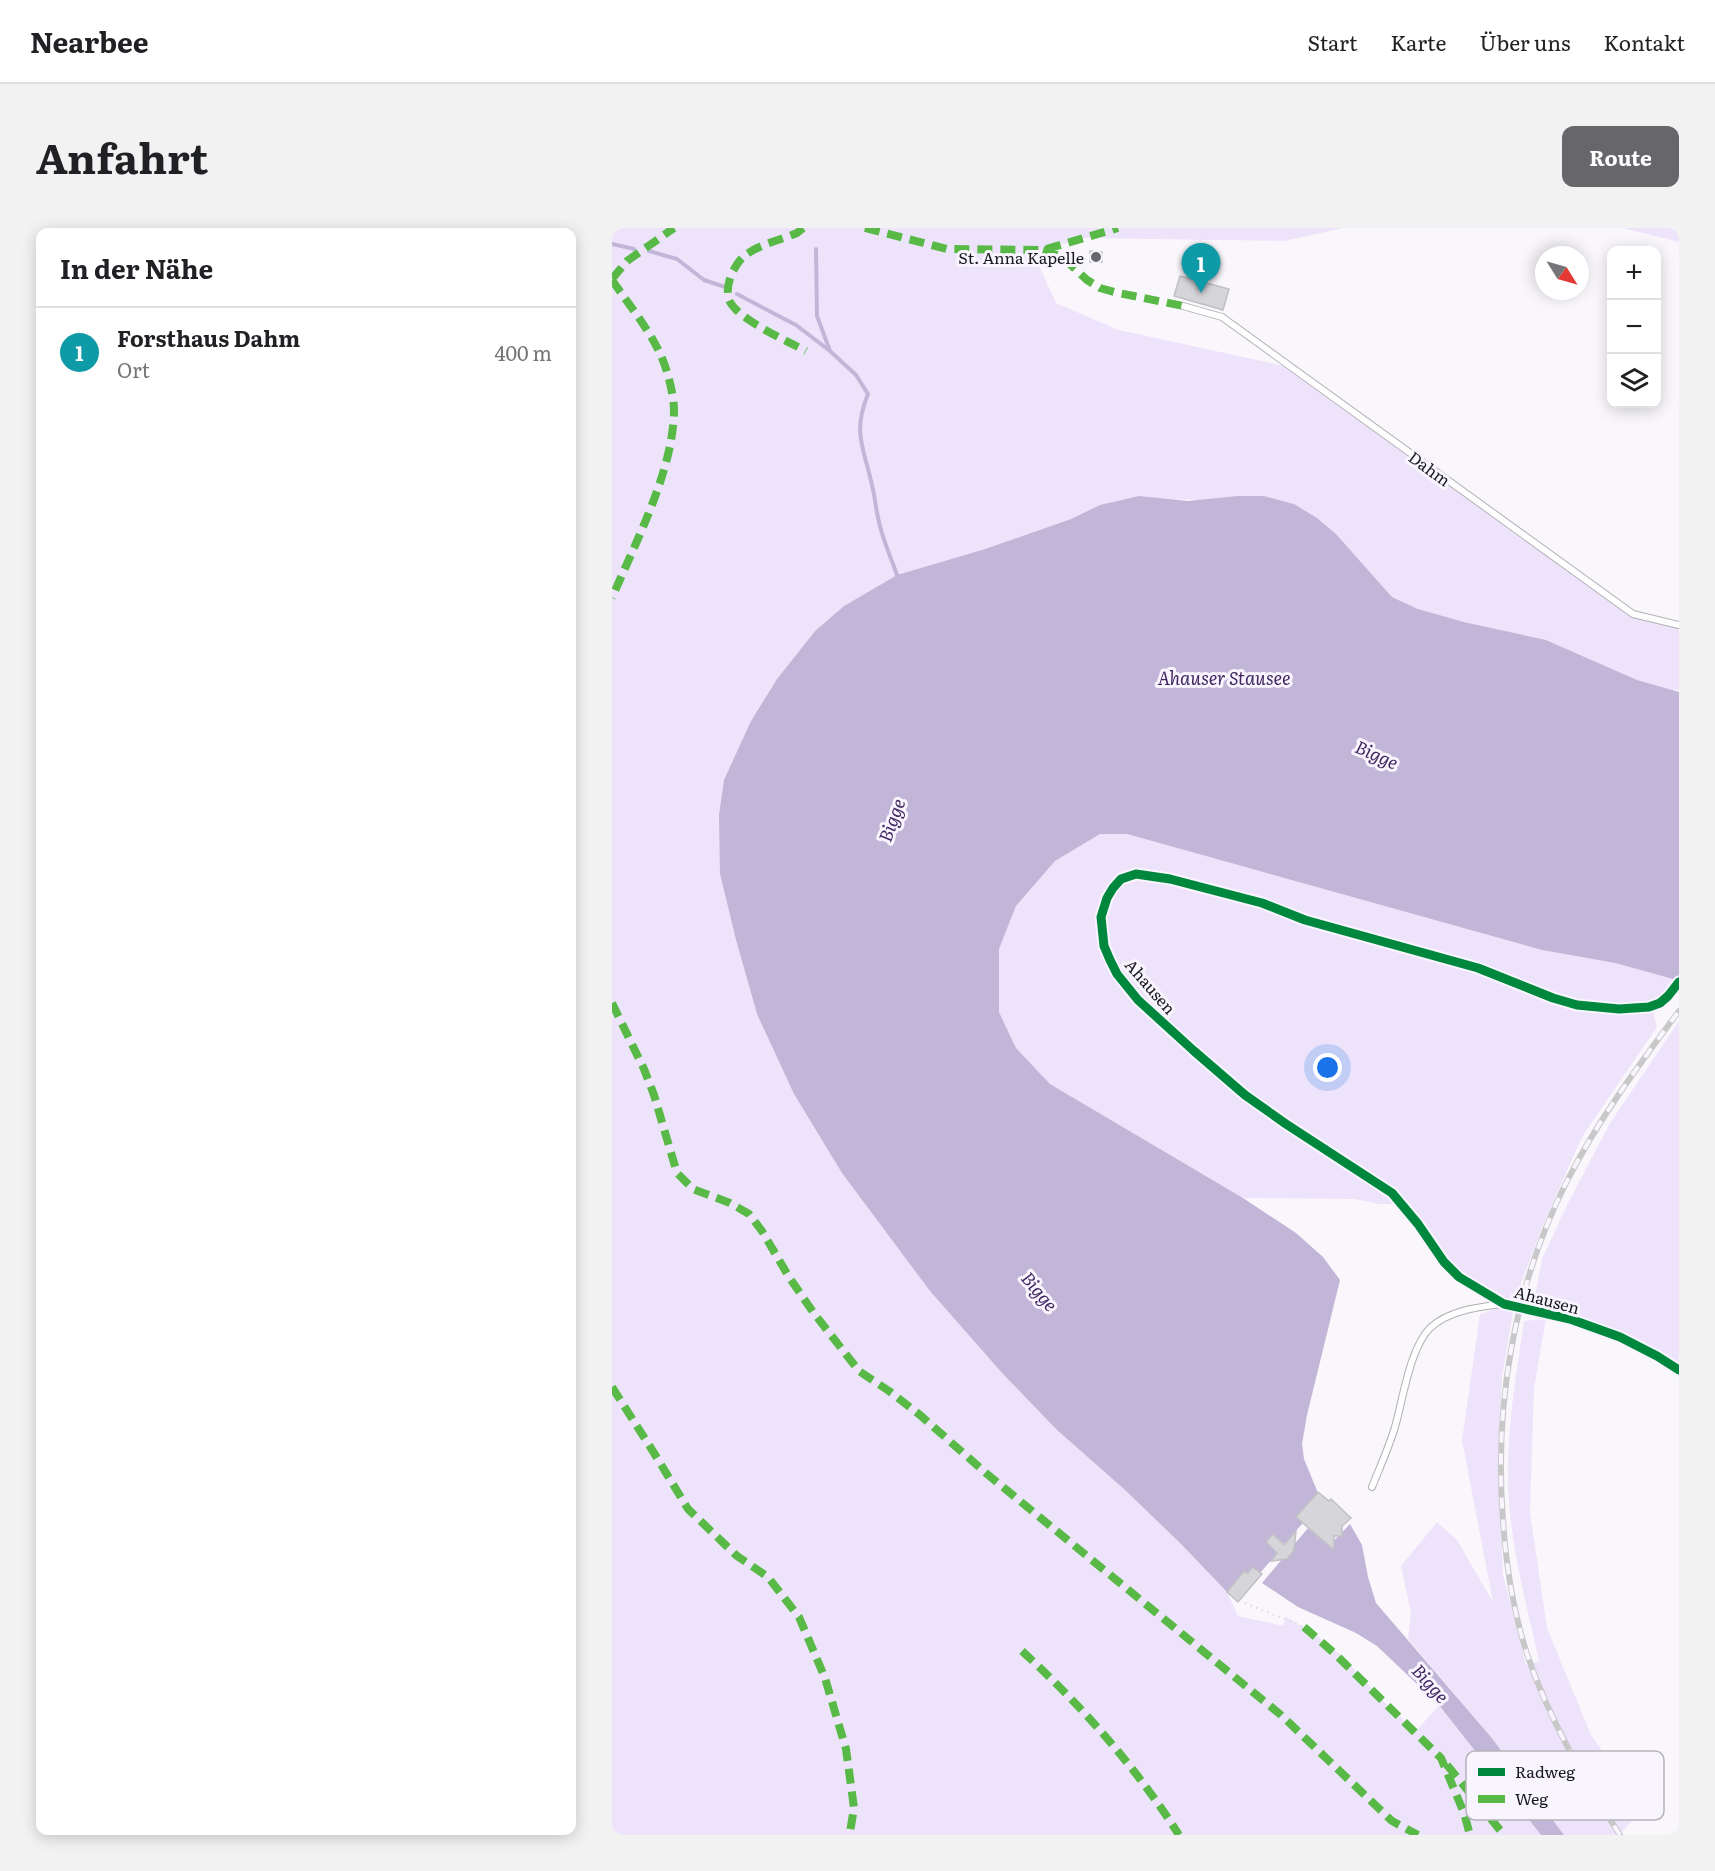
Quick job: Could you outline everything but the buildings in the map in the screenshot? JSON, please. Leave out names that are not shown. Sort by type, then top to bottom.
[{"type":"lane","name":"Dahm","points":[[1183,306],[1222,317],[1633,614],[1679,625]]},
{"type":"lane","name":"Ahausen","points":[[1679,982],[1660,1003],[1649,1007],[1619,1009],[1577,1005],[1553,999],[1478,968],[1305,920],[1250,900],[1170,879],[1136,874],[1121,879],[1107,898],[1101,917],[1104,946],[1117,974],[1138,1000],[1245,1095],[1392,1193],[1412,1216],[1444,1262],[1459,1277],[1504,1304],[1570,1320],[1620,1337],[1679,1370]]},
{"type":"lane","points":[[1372,1487],[1394,1429],[1414,1356],[1423,1337],[1431,1327],[1457,1312],[1504,1304]]},
{"type":"path","points":[[1245,1603],[1304,1627]]},
{"type":"shaded area","points":[[612,228],[1344,228],[1284,241],[1084,238],[1043,250],[1032,250],[1056,303],[1119,330],[1294,368],[1633,614],[1679,625],[1679,690],[1669,690],[1637,680],[1546,640],[1464,622],[1418,609],[1392,597],[1336,534],[1317,518],[1294,504],[1264,496],[1237,496],[1100,505],[1071,519],[985,549],[897,575],[844,606],[815,631],[777,679],[751,721],[720,874],[757,1014],[1003,1374],[1057,1430],[1125,1490],[1181,1544],[1227,1592],[1238,1616],[1283,1626],[1286,1617],[1315,1634],[1343,1657],[1390,1708],[1416,1731],[1439,1705],[1475,1751],[1466,1751],[1466,1820],[1529,1820],[1541,1835],[612,1835]]},
{"type":"shaded area","points":[[1623,228],[1679,228],[1679,242]]},
{"type":"shaded area","points":[[1100,834],[1127,834],[1542,950],[1615,963],[1673,979],[1675,984],[1651,1002],[1657,1027],[1582,1137],[1543,1225],[1514,1302],[1509,1302],[1475,1283],[1452,1265],[1396,1204],[1379,1204],[1355,1199],[1243,1198],[1050,1084],[1016,1048],[999,1012],[999,949],[1016,906],[1055,861]]},
{"type":"shaded area","points":[[1679,1021],[1679,1375],[1642,1342],[1585,1318],[1534,1301],[1542,1259],[1567,1205],[1610,1123]]},
{"type":"shaded area","points":[[1498,1308],[1513,1312],[1502,1377],[1498,1464],[1503,1575],[1526,1665],[1539,1661],[1515,1550],[1508,1489],[1509,1440],[1524,1321],[1546,1319],[1534,1388],[1530,1512],[1547,1628],[1591,1735],[1602,1751],[1501,1751],[1408,1639],[1411,1613],[1401,1566],[1437,1522],[1457,1540],[1493,1602],[1462,1440],[1480,1314]]},
{"type":"shaded area","points":[[1553,1820],[1633,1820],[1619,1835],[1564,1835]]},
{"type":"water","name":"Ahauser Stausee","points":[[1139,496],[1188,501],[1264,496],[1294,504],[1317,518],[1336,534],[1392,597],[1418,609],[1464,622],[1546,640],[1637,680],[1679,692],[1679,994],[1673,979],[1615,963],[1542,950],[1127,834],[1100,834],[1055,861],[1016,906],[999,949],[999,1012],[1016,1048],[1050,1084],[1243,1198],[1296,1233],[1323,1257],[1340,1280],[1302,1444],[1304,1459],[1318,1493],[1303,1523],[1284,1544],[1273,1534],[1266,1542],[1277,1553],[1260,1573],[1253,1567],[1248,1573],[1244,1571],[1227,1592],[1125,1490],[1057,1430],[1003,1374],[930,1291],[842,1173],[794,1094],[757,1014],[720,874],[719,815],[724,780],[751,721],[777,679],[815,631],[844,606],[897,575],[985,549],[1071,519],[1100,505]]},
{"type":"water","name":"Bigge","points":[[1350,1524],[1362,1545],[1376,1603],[1501,1751],[1475,1751],[1439,1705],[1377,1646],[1356,1633],[1298,1607],[1262,1583],[1308,1528],[1329,1546]]},
{"type":"water","points":[[1529,1820],[1553,1820],[1564,1835],[1541,1835]]},
{"type":"waterway","points":[[612,244],[634,249]]},
{"type":"waterway","points":[[816,249],[817,316],[830,351]]},
{"type":"waterway","points":[[649,251],[677,259],[704,280],[725,287]]},
{"type":"waterway","points":[[737,294],[796,325],[856,375],[868,394],[861,419],[861,440],[881,529],[897,575]]},
{"type":"railway","points":[[1570,1751],[1556,1725],[1527,1654],[1511,1588],[1504,1537],[1501,1476],[1505,1389],[1521,1304],[1533,1262],[1567,1181],[1605,1115],[1679,1011]]},
{"type":"railway","points":[[1611,1820],[1620,1835]]},
{"type":"marked path","points":[[612,279],[627,261],[674,228]]},
{"type":"marked path","points":[[803,228],[797,233],[760,246],[744,256],[732,273],[728,293],[729,300],[742,315],[763,329],[806,351]]},
{"type":"marked path","points":[[865,228],[947,249],[1043,250],[1118,228]]},
{"type":"marked path","points":[[1043,250],[1061,256],[1087,280],[1100,288],[1183,306]]},
{"type":"marked path","points":[[612,280],[657,348],[668,377],[674,411],[672,434],[660,482],[612,598]]},
{"type":"marked path","points":[[612,1003],[654,1095],[677,1173],[693,1189],[730,1203],[749,1214],[813,1312],[859,1371],[920,1415],[987,1474],[1281,1715],[1392,1821],[1418,1835]]},
{"type":"marked path","points":[[612,1387],[688,1509],[737,1556],[768,1577],[799,1617],[825,1678],[846,1749],[854,1808],[850,1832],[847,1835]]},
{"type":"marked path","points":[[1304,1627],[1334,1653],[1441,1758],[1464,1813],[1470,1835]]},
{"type":"marked path","points":[[1022,1651],[1086,1715],[1126,1761],[1179,1835]]},
{"type":"marked path","points":[[1447,1765],[1466,1788]]},
{"type":"marked path","points":[[1492,1820],[1504,1835]]},
{"type":"cycle path","points":[[1679,982],[1660,1003],[1649,1007],[1619,1009],[1577,1005],[1553,998],[1478,968],[1305,920],[1262,903],[1170,879],[1136,874],[1121,879],[1113,888],[1101,917],[1104,946],[1110,960],[1117,974],[1138,1000],[1245,1095],[1392,1193],[1418,1224],[1444,1262],[1459,1277],[1504,1304],[1570,1319],[1620,1337],[1679,1370]]},
{"type":"place","name":"St. Anna Kapelle","points":[[1096,257]]},
{"type":"place","name":"Forsthaus Dahm","points":[[1201,293]]}]
